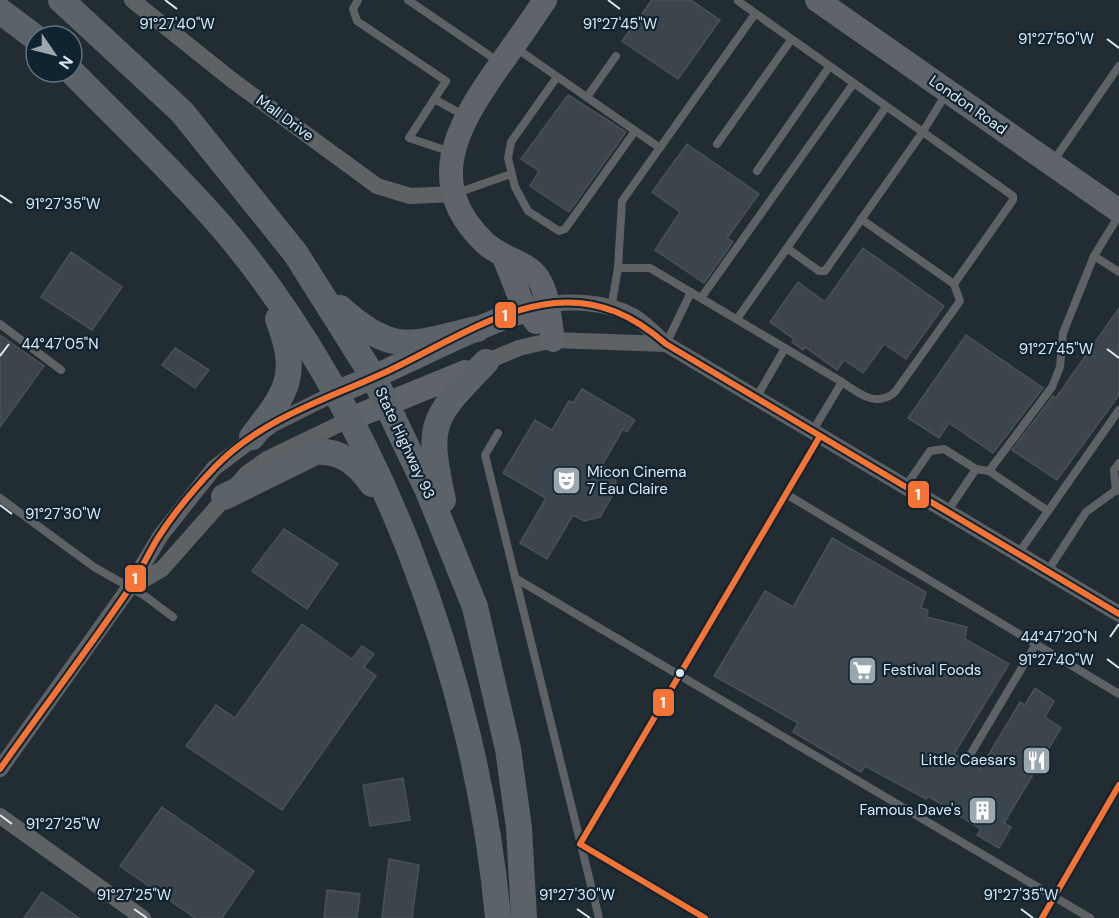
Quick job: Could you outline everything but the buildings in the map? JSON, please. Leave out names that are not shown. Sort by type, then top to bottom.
[{"type":"main road","name":"State Highway 93","points":[[61,0],[182,112],[296,254],[374,378],[455,556],[475,607],[508,749],[519,828],[524,918]]},
{"type":"main road","points":[[0,11],[24,29]]},
{"type":"main road","points":[[84,84],[222,227],[262,280],[350,419],[423,583],[453,675],[479,795],[498,918]]},
{"type":"main road","points":[[252,437],[285,389],[290,366],[287,343],[262,280]]},
{"type":"main road","points":[[320,291],[363,329],[397,342],[419,342],[477,328]]},
{"type":"main road","points":[[455,556],[433,452],[434,435],[437,422],[448,402],[475,367]]},
{"type":"main road","points":[[224,497],[315,452],[326,451],[348,459],[361,468],[396,518]]},
{"type":"street","name":"Mall Drive","points":[[132,0],[232,80],[377,186],[410,196],[454,194]]},
{"type":"street","points":[[545,0],[465,116],[452,152],[450,174],[454,194],[478,235],[504,257],[536,307],[553,340]]},
{"type":"street","name":"London Road","points":[[817,0],[1119,211]]},
{"type":"street","points":[[0,769],[129,588],[160,535],[214,468],[252,437],[334,393],[374,378],[477,328],[536,307],[573,304],[611,309],[634,316],[666,344],[1119,614]]},
{"type":"street","points":[[129,588],[162,569],[247,473],[267,459],[350,419],[519,348],[553,340],[666,344]]},
{"type":"street","points":[[0,816],[143,918]]},
{"type":"lane","points":[[358,0],[353,9],[357,21],[446,81],[409,138],[427,146],[452,152]]},
{"type":"lane","points":[[408,0],[507,55],[557,77],[660,148]]},
{"type":"lane","points":[[738,2],[1013,196],[1013,200],[954,285]]},
{"type":"lane","points":[[611,309],[618,268],[622,201],[755,14]]},
{"type":"lane","points":[[717,144],[791,40]]},
{"type":"lane","points":[[587,97],[616,56]]},
{"type":"lane","points":[[1052,163],[1119,66]]},
{"type":"lane","points":[[757,171],[829,67]]},
{"type":"lane","points":[[557,77],[511,142],[508,159],[510,174],[528,211],[559,231],[565,230],[636,131]]},
{"type":"lane","points":[[701,298],[853,84]]},
{"type":"lane","points":[[787,248],[819,271],[825,271],[922,133],[948,91]]},
{"type":"lane","points":[[434,99],[465,116]]},
{"type":"lane","points":[[736,319],[886,107]]},
{"type":"lane","points":[[454,194],[510,174]]},
{"type":"lane","points":[[989,471],[1052,387],[1060,367],[1063,333],[1094,256],[1119,215]]},
{"type":"lane","points":[[618,268],[650,268],[871,400],[885,399],[895,392],[960,301],[954,285],[861,219]]},
{"type":"lane","points":[[1094,256],[1119,272]]},
{"type":"lane","points":[[666,344],[691,292]]},
{"type":"lane","points":[[0,324],[60,370]]},
{"type":"lane","points":[[756,398],[784,348]]},
{"type":"lane","points":[[580,844],[786,494],[842,382]]},
{"type":"lane","points":[[1018,554],[1119,410]]},
{"type":"lane","points":[[498,433],[485,455],[599,918]]},
{"type":"lane","points":[[905,487],[930,451],[944,449],[976,469],[989,471],[1048,511]]},
{"type":"lane","points":[[1118,490],[1114,470],[1119,462]]},
{"type":"lane","points":[[947,512],[976,469]]},
{"type":"lane","points":[[1047,572],[1086,512],[1118,490],[1119,480]]},
{"type":"lane","points":[[786,494],[1119,694]]},
{"type":"lane","points":[[0,498],[94,567],[173,617]]},
{"type":"lane","points":[[515,578],[1090,918]]},
{"type":"lane","points":[[970,755],[1036,644]]},
{"type":"lane","points":[[1042,918],[1119,785]]},
{"type":"lane","points":[[580,844],[705,918]]},
{"type":"transit line","name":"1","points":[[0,769],[127,592],[169,522],[199,484],[233,450],[275,422],[388,371],[469,330],[511,313],[555,303],[571,302],[601,307],[641,325],[666,344],[1119,614]]},
{"type":"transit line","name":"1","points":[[705,918],[580,844],[820,436]]},
{"type":"transit line","name":"1","points":[[1042,918],[1119,785]]},
{"type":"place","name":"Micon Cinema 7 Eau Claire","points":[[566,481]]},
{"type":"place","name":"Festival Foods","points":[[862,670]]},
{"type":"place","name":"Little Caesars","points":[[1037,760]]},
{"type":"place","name":"Famous Dave's","points":[[982,810]]}]
